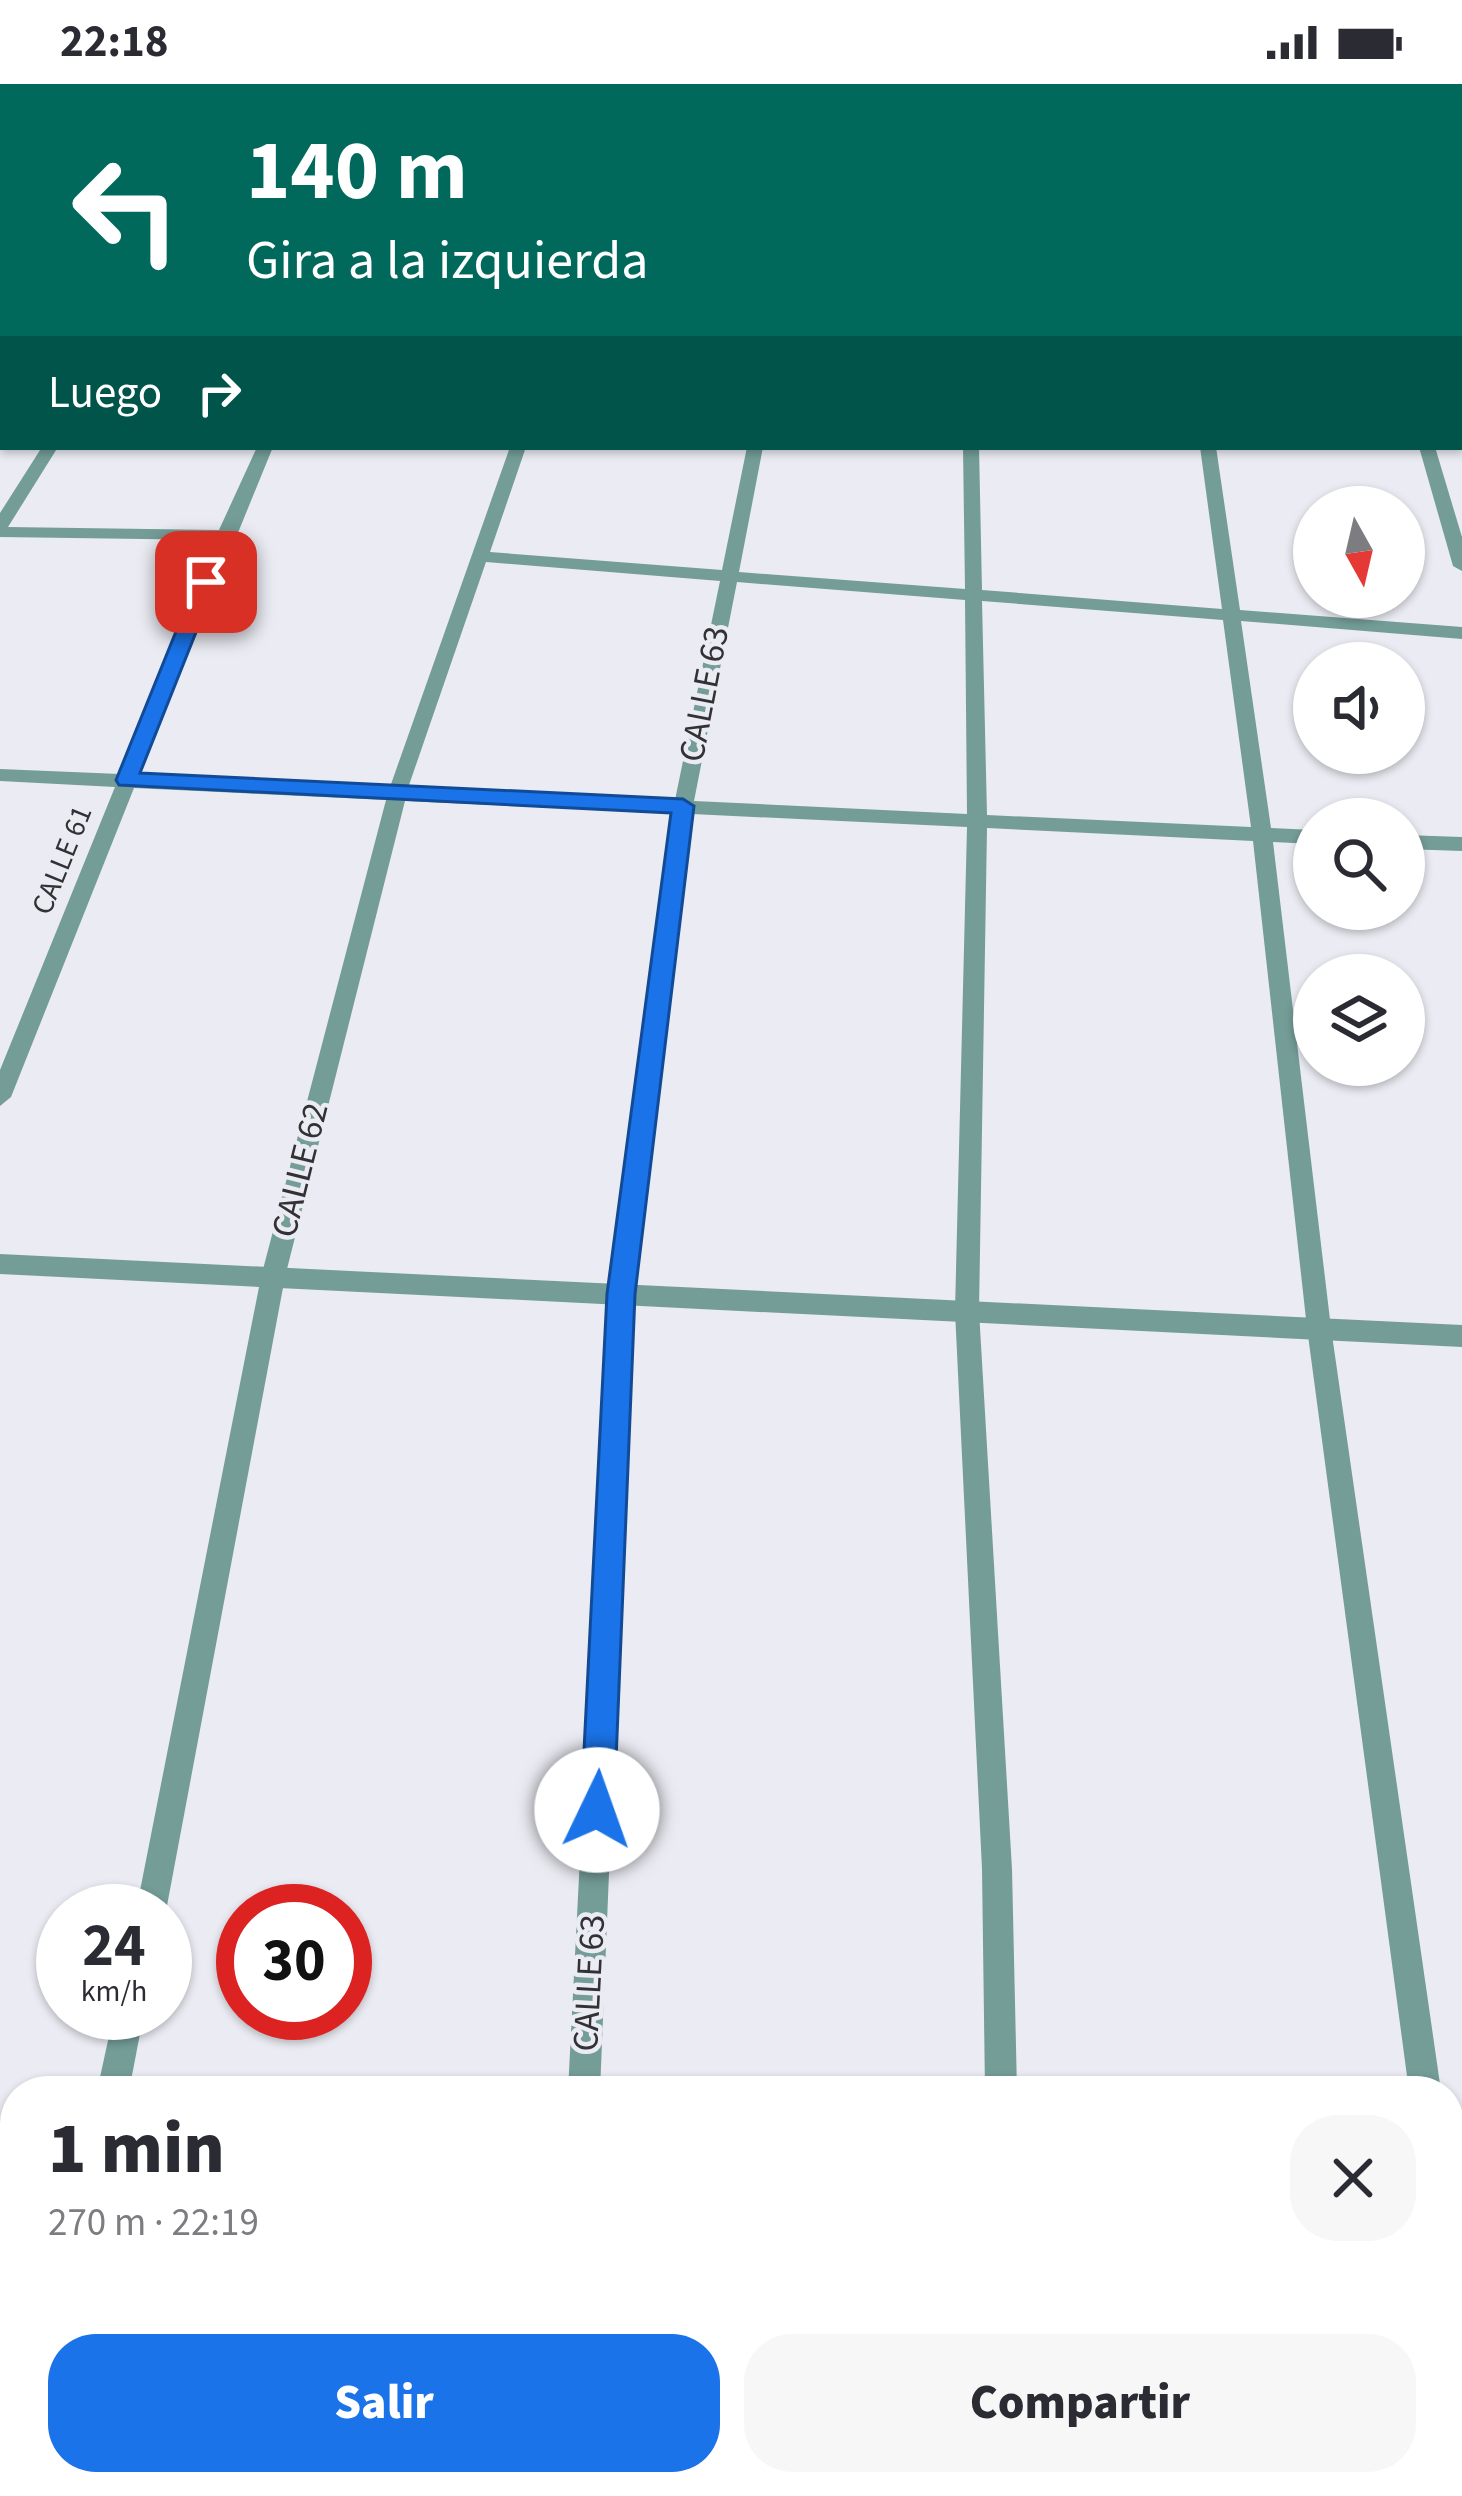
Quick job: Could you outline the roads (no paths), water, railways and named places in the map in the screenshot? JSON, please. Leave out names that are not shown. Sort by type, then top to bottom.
[{"type":"street","points":[[48,450],[0,529],[226,535]]},
{"type":"street","name":"CALLE 61","points":[[0,1097],[264,450]]},
{"type":"street","name":"CALLE 62","points":[[156,1884],[273,1277],[397,793],[517,450]]},
{"type":"street","name":"CALLE 63","points":[[585,2076],[621,1294],[683,806],[754,450]]},
{"type":"street","points":[[971,450],[977,821],[967,1311],[997,1869],[1001,2076]]},
{"type":"street","points":[[1208,450],[1262,835],[1319,1328],[1423,2076]]},
{"type":"street","points":[[1428,450],[1462,566]]},
{"type":"street","points":[[482,557],[1462,633]]},
{"type":"street","points":[[0,775],[1293,836]]},
{"type":"street","points":[[1425,843],[1462,844]]},
{"type":"street","points":[[0,1264],[1462,1336]]},
{"type":"street","points":[[116,2076],[124,2040]]}]
